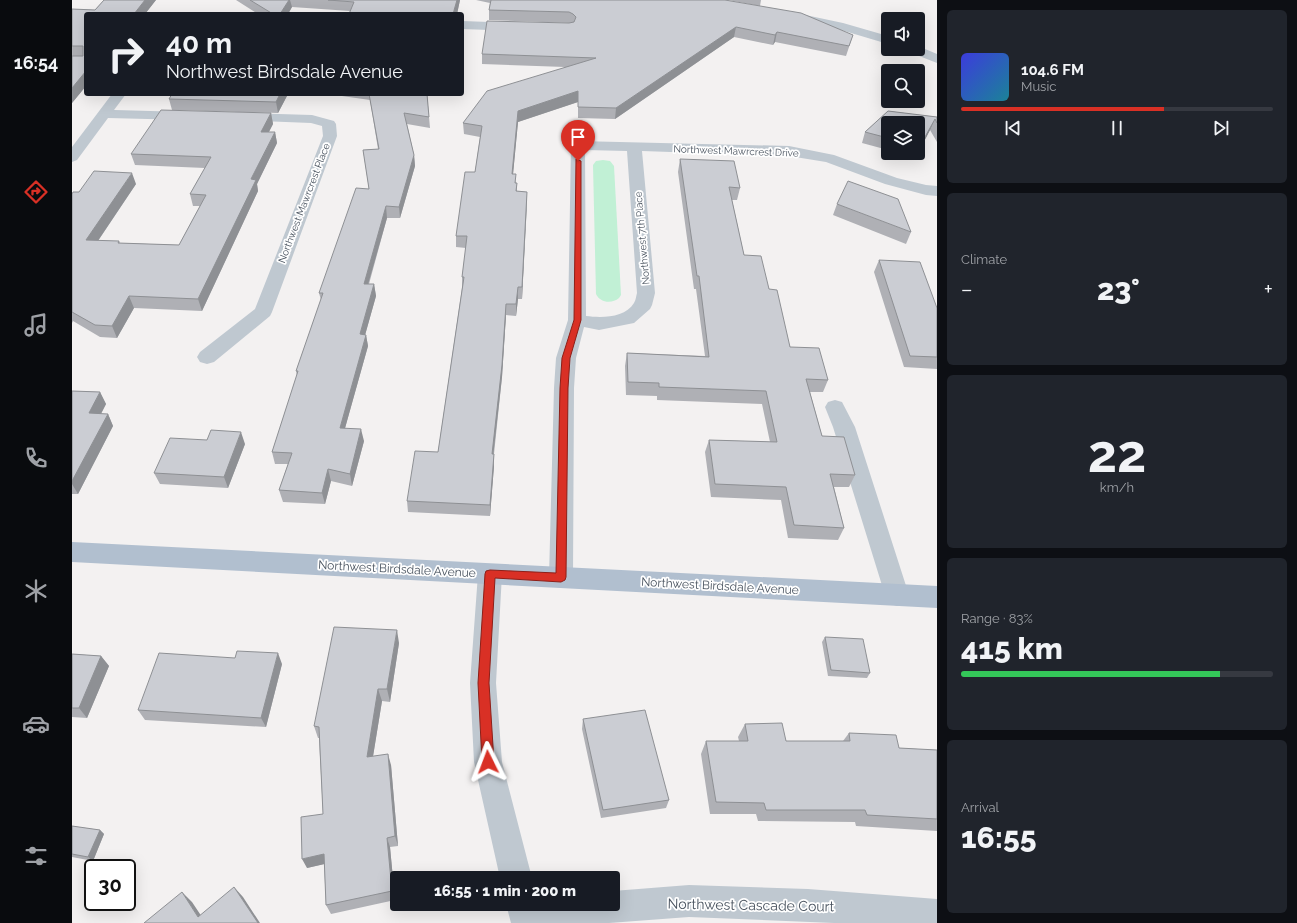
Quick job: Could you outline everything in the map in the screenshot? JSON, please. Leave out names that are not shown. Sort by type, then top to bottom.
[{"type":"main road","name":"Northwest Birdsdale Avenue","points":[[72,552],[937,597]]},
{"type":"street","points":[[782,15],[843,27],[881,38]]},
{"type":"street","points":[[464,25],[530,27]]},
{"type":"street","points":[[925,53],[936,57]]},
{"type":"street","points":[[72,157],[118,96]]},
{"type":"street","points":[[104,114],[200,116]]},
{"type":"street","name":"Northwest Mawrcrest Place","points":[[207,357],[263,312],[330,136],[329,124],[312,119],[224,117]]},
{"type":"street","name":"Northwest Mawrcrest Drive","points":[[578,320],[578,145],[789,151],[811,154],[834,160],[891,181],[926,190],[937,191]]},
{"type":"street","name":"Northwest 7th Place","points":[[578,320],[599,324],[628,319],[643,305],[646,293],[634,147]]},
{"type":"street","points":[[561,577],[564,388],[566,358],[578,320]]},
{"type":"street","points":[[835,408],[844,427],[897,595]]},
{"type":"street","points":[[490,574],[483,683],[488,762],[514,871]]},
{"type":"street","name":"Northwest Cascade Court","points":[[542,923],[596,908],[689,901],[808,905],[937,915]]},
{"type":"street","points":[[524,911],[527,923]]},
{"type":"green space","points":[[596,161],[610,161],[614,166],[621,295],[616,300],[610,302],[603,301],[596,294],[593,165]]},
{"type":"building","points":[[104,0],[145,0],[136,12],[84,12],[84,73],[72,88],[72,56],[83,56],[83,46],[72,46],[72,9],[95,10]]},
{"type":"building","points":[[250,0],[289,0],[281,12],[270,12]]},
{"type":"building","points":[[328,0],[457,0],[454,12],[350,12],[354,2]]},
{"type":"building","points":[[491,0],[725,0],[801,13],[853,35],[849,46],[777,32],[775,35],[736,27],[616,108],[578,107],[578,91],[518,111],[512,174],[516,174],[516,191],[527,192],[522,287],[518,287],[516,304],[506,304],[502,365],[492,454],[494,454],[490,505],[407,501],[415,451],[438,452],[464,277],[462,277],[467,236],[456,236],[465,172],[475,172],[482,126],[463,123],[487,91],[596,58],[482,54],[487,21],[569,23],[574,22],[576,17],[569,12],[489,10]]},
{"type":"building","points":[[171,96],[279,96],[276,102],[169,99]]},
{"type":"building","points":[[369,96],[427,96],[429,117],[404,113],[414,155],[399,207],[386,206],[364,284],[374,284],[360,334],[366,335],[340,428],[361,429],[350,474],[328,469],[322,493],[279,490],[292,453],[272,452],[298,371],[296,371],[323,293],[319,293],[356,188],[369,189],[363,150],[379,149]]},
{"type":"building","points":[[161,110],[271,113],[261,132],[275,132],[251,179],[256,180],[198,299],[129,296],[112,326],[95,325],[72,312],[73,192],[79,192],[94,171],[132,173],[86,240],[119,241],[118,243],[179,245],[206,195],[190,194],[211,157],[131,154]]},
{"type":"building","points":[[888,111],[937,117],[937,123],[935,119],[925,137],[925,116],[883,116]]},
{"type":"building","points":[[881,117],[881,136],[865,132]]},
{"type":"building","points":[[680,159],[734,161],[740,188],[729,187],[744,255],[761,256],[769,289],[777,290],[790,347],[819,348],[828,380],[806,379],[822,436],[844,437],[855,475],[830,474],[844,528],[794,525],[786,487],[715,484],[709,440],[777,442],[766,391],[659,387],[659,383],[628,382],[627,353],[709,357],[699,276],[697,276]]},
{"type":"building","points":[[848,181],[898,199],[911,232],[837,204]]},
{"type":"building","points":[[879,260],[920,262],[937,308],[937,357],[910,356]]},
{"type":"building","points":[[72,391],[100,392],[89,413],[108,414],[72,481]]},
{"type":"building","points":[[211,430],[241,432],[224,477],[154,473],[170,438],[207,440]]},
{"type":"building","points":[[334,627],[397,630],[387,689],[378,689],[367,757],[388,754],[395,836],[387,838],[390,871],[390,891],[326,905],[324,854],[302,859],[301,817],[323,814],[319,727],[314,726]]},
{"type":"building","points":[[825,637],[863,639],[870,673],[831,670]]},
{"type":"building","points":[[237,651],[278,653],[261,718],[138,710],[159,653],[235,658]]},
{"type":"building","points":[[72,654],[101,656],[79,708],[72,708]]},
{"type":"building","points":[[645,710],[669,800],[603,810],[583,719]]},
{"type":"building","points":[[782,723],[786,741],[850,741],[849,733],[896,735],[899,748],[937,750],[937,819],[867,815],[865,810],[766,810],[764,803],[716,802],[706,741],[748,741],[745,724]]},
{"type":"building","points":[[72,826],[100,830],[88,857],[72,854]]},
{"type":"building","points":[[234,887],[258,923],[144,923],[182,892],[198,917]]},
{"type":"route","points":[[488,762],[483,683],[490,574],[561,577],[564,388],[566,358],[578,320],[578,161]]}]
